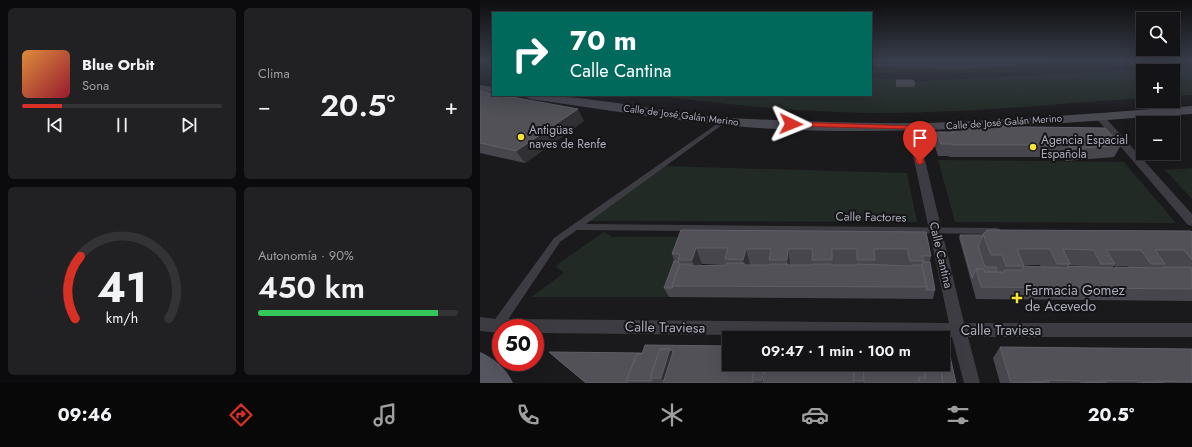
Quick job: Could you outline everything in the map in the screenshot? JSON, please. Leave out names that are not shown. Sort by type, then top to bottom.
[{"type":"main road","points":[[480,80],[492,81]]},
{"type":"main road","points":[[480,88],[492,90]]},
{"type":"main road","name":"Calle de José Galán Merino","points":[[537,96],[675,116],[746,123],[912,127],[956,126],[1192,110]]},
{"type":"main road","name":"Calle de José Galán Merino","points":[[598,96],[750,116],[863,119],[965,117],[1192,102]]},
{"type":"main road","points":[[480,365],[499,383]]},
{"type":"street","points":[[1099,116],[1192,222]]},
{"type":"street","points":[[502,319],[557,240],[724,121]]},
{"type":"street","name":"Calle Cantina","points":[[912,127],[958,330],[972,383]]},
{"type":"street","name":"Calle Factores","points":[[575,227],[1004,231]]},
{"type":"street","name":"Calle Traviesa","points":[[480,324],[492,325]]},
{"type":"street","name":"Calle Traviesa","points":[[544,326],[958,330],[1192,330]]},
{"type":"street","name":"Calle Traviesa","points":[[480,333],[492,328]]},
{"type":"shaded area","points":[[872,79],[921,81],[962,79],[1136,79],[1136,99],[937,112],[868,113],[786,109],[660,96],[872,96]]},
{"type":"shaded area","points":[[1180,79],[1192,79],[1192,95],[1180,96]]},
{"type":"shaded area","points":[[938,160],[1124,162],[1176,223],[955,222]]},
{"type":"shaded area","points":[[663,166],[907,173],[917,222],[586,221]]},
{"type":"shaded area","points":[[1192,168],[1192,199],[1165,170]]},
{"type":"shaded area","points":[[604,232],[613,237],[691,237],[669,297],[531,297],[564,273],[555,266]]},
{"type":"building","points":[[896,80],[913,80],[915,84],[897,84]]},
{"type":"building","name":"Antigüas naves de Renfe","points":[[480,91],[492,94],[492,96],[506,96],[578,109],[516,151],[480,143]]},
{"type":"building","points":[[952,126],[1105,128],[1121,145],[1072,149],[1068,145],[941,144],[936,132],[954,132]]},
{"type":"building","points":[[681,230],[926,232],[931,256],[922,256],[924,261],[910,261],[907,249],[874,249],[875,260],[857,260],[857,249],[832,249],[832,260],[812,260],[813,249],[788,249],[787,260],[769,260],[771,249],[746,249],[743,260],[725,259],[728,248],[696,248],[692,260],[678,260],[680,254],[672,254]]},
{"type":"building","points":[[987,230],[1191,231],[1192,260],[1184,250],[1155,250],[1165,264],[1151,264],[1141,250],[1106,250],[1115,264],[1101,264],[1093,250],[1063,249],[1070,264],[1057,264],[1050,249],[1017,249],[1024,266],[1006,266],[1002,255],[991,255],[983,234]]},
{"type":"building","points":[[960,235],[983,235],[978,246],[985,267],[996,267],[997,272],[985,272],[984,269],[976,269],[972,278]]},
{"type":"building","points":[[674,261],[678,261],[680,264],[672,286],[673,288],[664,288]]},
{"type":"building","points":[[923,262],[930,262],[935,290],[926,290],[927,287],[922,267]]},
{"type":"building","points":[[727,263],[744,263],[744,265],[922,265],[927,287],[672,286],[680,264],[691,264],[690,265],[693,266],[726,265]]},
{"type":"building","points":[[1024,266],[1068,268],[1067,266],[1116,268],[1115,267],[1191,267],[1192,289],[981,287],[976,269],[984,269],[985,272],[1005,272],[1004,270],[1022,270]]},
{"type":"building","points":[[645,345],[722,346],[722,371],[754,371],[753,383],[663,383],[673,352],[670,349],[660,349],[650,378],[652,381],[626,381],[637,354],[642,354]]},
{"type":"building","points":[[1000,347],[1192,349],[1192,382],[1157,381],[1158,382],[1138,383],[1137,381],[1101,381],[1081,383],[1080,381],[1044,380],[1045,382],[1011,383]]},
{"type":"building","points":[[660,349],[670,349],[661,378],[650,378]]},
{"type":"building","points":[[549,352],[642,354],[637,354],[626,381],[628,383],[586,383]]},
{"type":"building","points":[[950,356],[956,383],[943,383],[941,371],[950,371]]},
{"type":"building","points":[[754,371],[764,371],[762,380],[752,380]]},
{"type":"building","points":[[765,371],[853,371],[854,383],[763,383]]},
{"type":"building","points":[[854,371],[863,371],[864,381],[854,381]]},
{"type":"building","points":[[863,371],[925,371],[925,378],[919,377],[919,383],[864,383]]},
{"type":"building","points":[[925,371],[941,371],[943,383],[920,383],[919,377],[926,378]]},
{"type":"building","points":[[1049,381],[1049,383],[1014,383]]},
{"type":"building","points":[[1085,382],[1106,382],[1107,383],[1086,383]]},
{"type":"building","points":[[1143,382],[1164,382],[1164,383],[1144,383]]},
{"type":"place","name":"Antigüas naves de Renfe","points":[[521,137]]},
{"type":"place","name":"Agencia Espacial Española","points":[[1033,147]]},
{"type":"place","name":"Farmacia Gomez de Acevedo","points":[[1017,298]]},
{"type":"route","points":[[791,124],[912,127],[920,162]]}]
